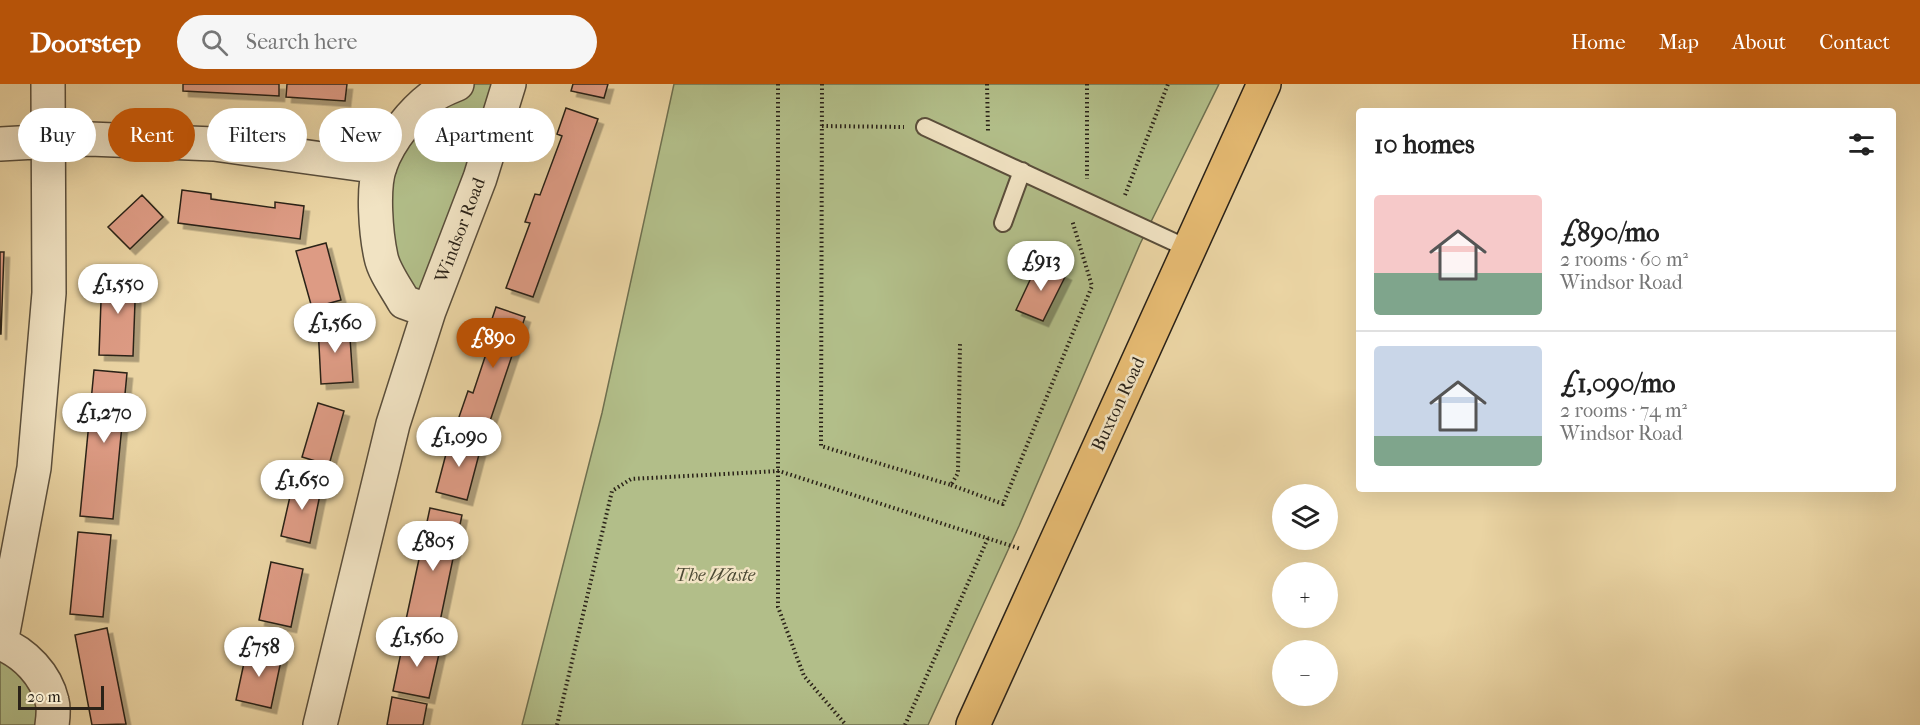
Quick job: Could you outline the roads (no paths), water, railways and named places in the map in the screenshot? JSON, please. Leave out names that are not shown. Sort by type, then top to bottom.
[{"type":"highway","name":"Buxton Road","points":[[973,725],[1264,84]]},
{"type":"street","points":[[48,84],[48,108]]},
{"type":"street","points":[[429,310],[404,302],[381,260],[376,213],[380,167],[393,139],[411,117],[436,94],[457,84]]},
{"type":"street","name":"Windsor Road","points":[[320,725],[393,424],[429,310],[480,178],[509,84]]},
{"type":"street","points":[[96,139],[214,144],[380,167]]},
{"type":"street","points":[[0,144],[18,143]]},
{"type":"street","points":[[49,162],[50,293],[34,468],[1,643],[30,661],[43,678],[53,703],[52,725]]},
{"type":"lane","points":[[926,127],[1189,249]]},
{"type":"lane","points":[[1003,222],[1022,171]]},
{"type":"park label","name":"The Waste","points":[[715,575]]}]
